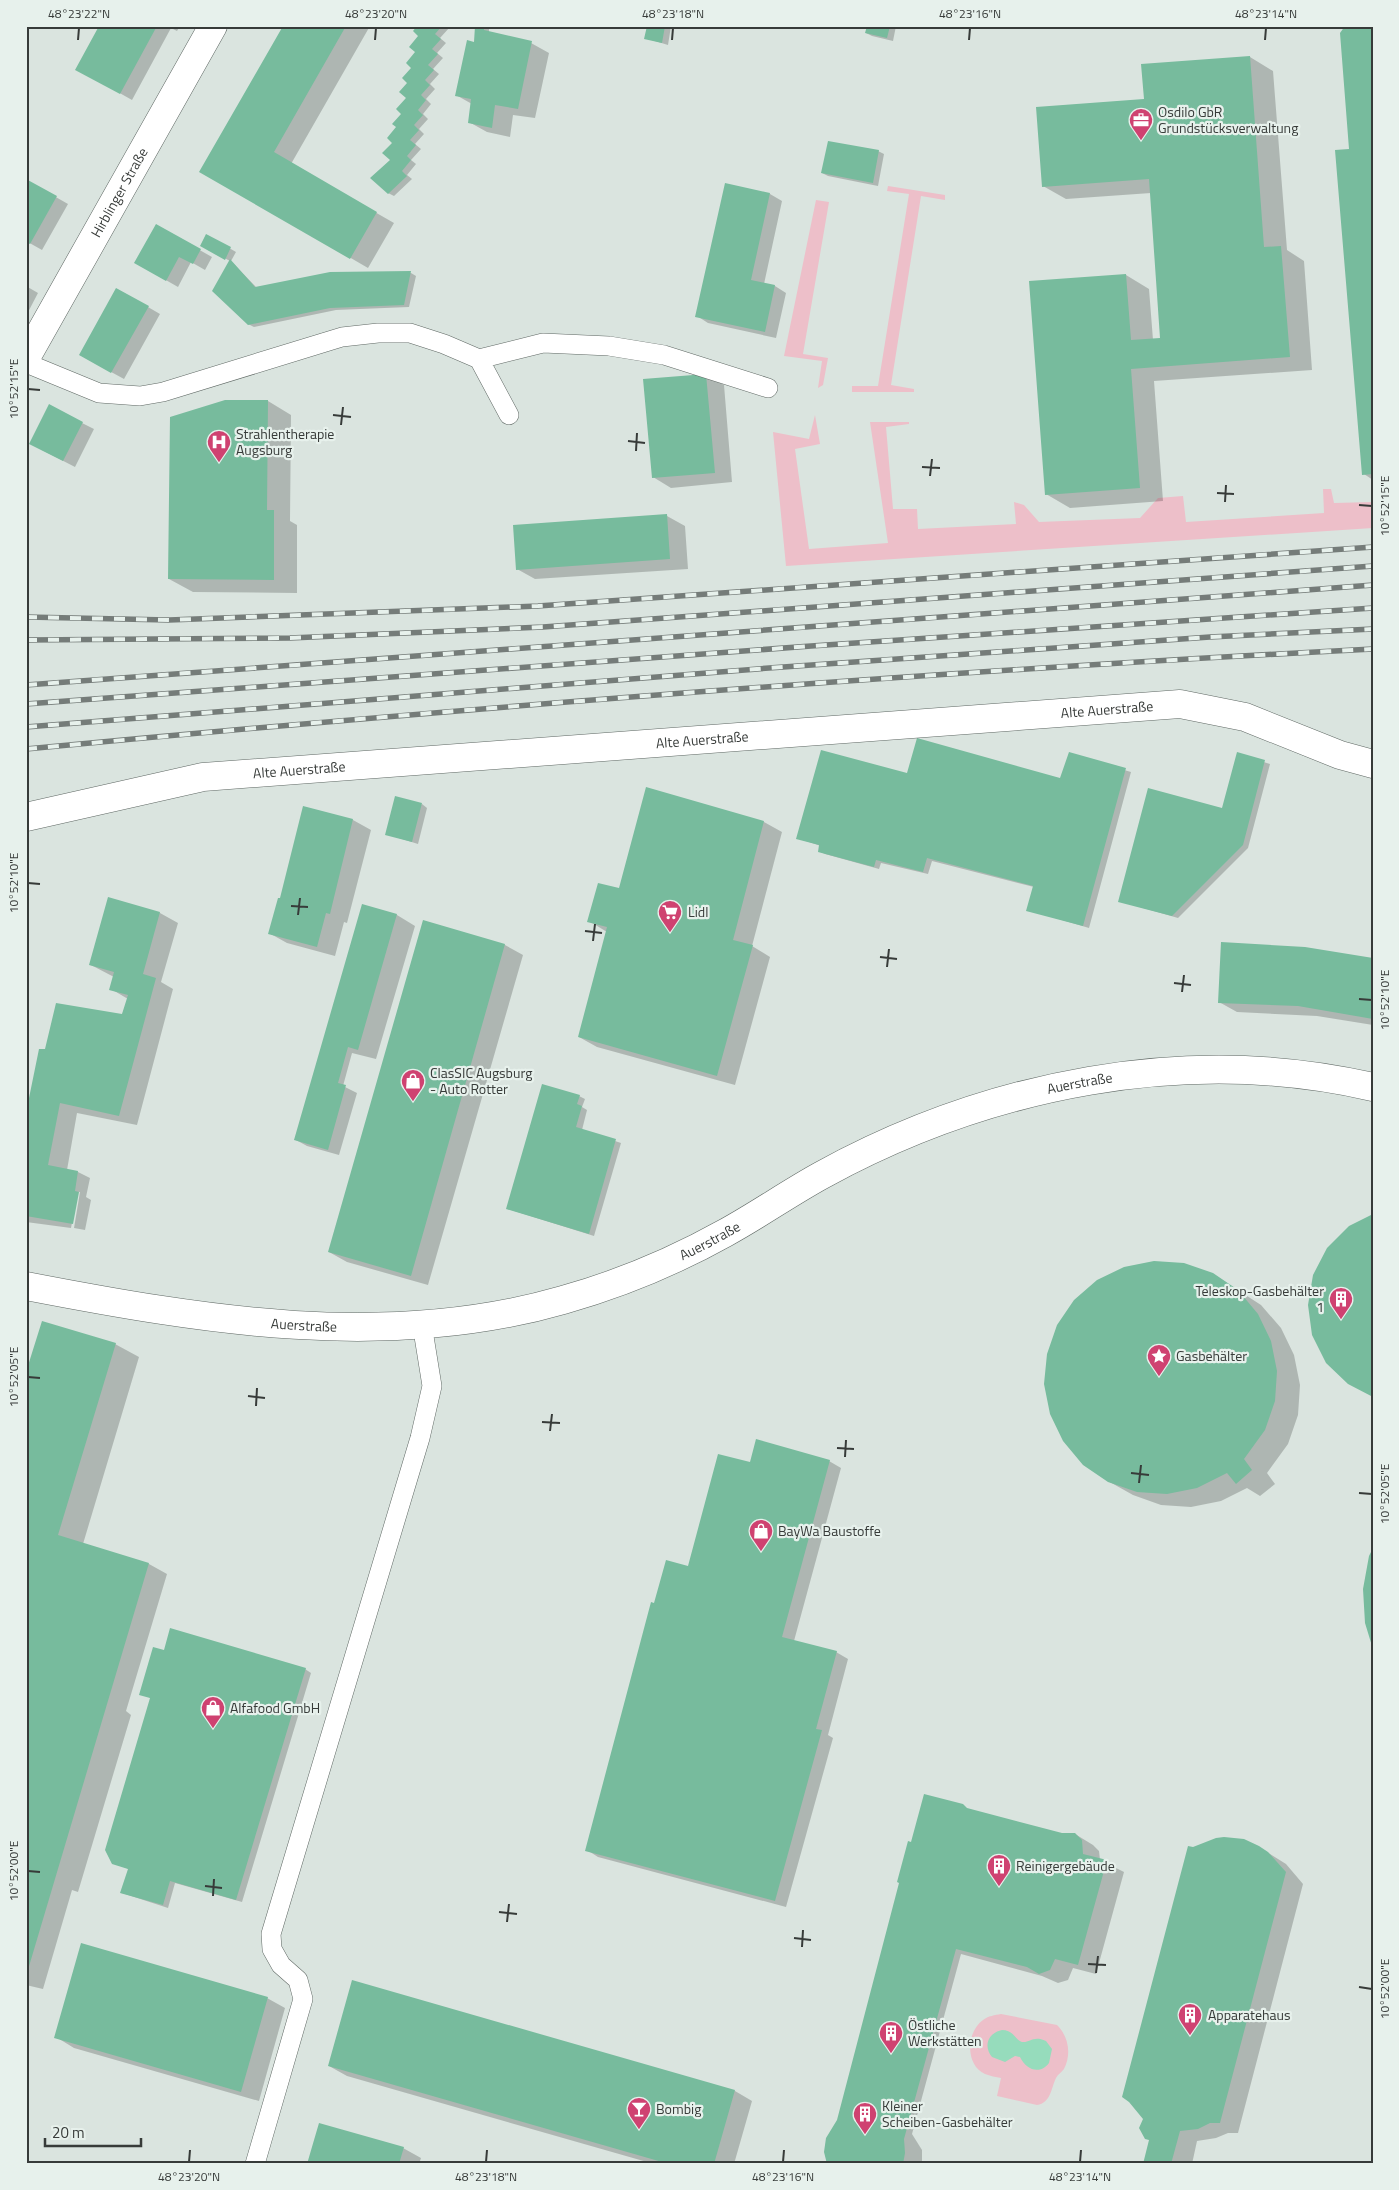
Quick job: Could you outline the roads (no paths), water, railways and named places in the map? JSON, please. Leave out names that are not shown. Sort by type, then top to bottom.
[{"type":"street","name":"Hirblinger Straße","points":[[26,358],[213,26]]},
{"type":"street","name":"Alte Auerstraße","points":[[26,817],[203,777],[1180,704],[1245,717],[1340,755],[1373,764]]},
{"type":"street","name":"Auerstraße","points":[[26,1286],[200,1315],[290,1325],[354,1328],[491,1317],[560,1301],[616,1284],[654,1269],[724,1233],[823,1174],[906,1134],[996,1102],[1051,1088],[1178,1069],[1240,1069],[1298,1074],[1342,1080],[1373,1087]]},
{"type":"lane","points":[[26,363],[100,393],[140,396],[163,392],[342,337],[378,332],[410,333],[444,344],[479,359],[543,343],[609,346],[664,355],[768,388]]},
{"type":"lane","points":[[479,359],[509,415]]},
{"type":"lane","points":[[254,2164],[303,1999],[298,1980],[281,1965],[272,1949],[271,1934],[420,1438],[432,1386],[422,1324]]},
{"type":"railway","points":[[26,617],[169,620],[538,606],[1373,547]]},
{"type":"railway","points":[[26,640],[290,638],[543,627],[1373,566]]},
{"type":"railway","points":[[26,685],[1373,585]]},
{"type":"railway","points":[[26,704],[811,646],[1373,608]]},
{"type":"railway","points":[[26,727],[769,668],[1210,637],[1373,629]]},
{"type":"railway","points":[[26,749],[362,719],[699,692],[1036,668],[1373,649]]},
{"type":"place","name":"Osdilo GbR Grundstücksverwaltung","points":[[1141,141]]},
{"type":"place","name":"Strahlentherapie Augsburg","points":[[219,463]]},
{"type":"place","name":"Lidl","points":[[670,933]]},
{"type":"place","name":"ClasSIC Augsburg - Auto Rotter","points":[[413,1102]]},
{"type":"place","name":"Teleskop-Gasbehälter 1","points":[[1341,1320]]},
{"type":"place","name":"Gasbehälter","points":[[1159,1377]]},
{"type":"place","name":"BayWa Baustoffe","points":[[761,1552]]},
{"type":"place","name":"Alfafood GmbH","points":[[213,1729]]},
{"type":"place","name":"Reinigergebäude","points":[[999,1887]]},
{"type":"place","name":"Apparatehaus","points":[[1190,2036]]},
{"type":"place","name":"Östliche Werkstätten","points":[[891,2054]]},
{"type":"place","name":"Bombig","points":[[639,2130]]},
{"type":"place","name":"Kleiner Scheiben-Gasbehälter","points":[[865,2135]]}]
